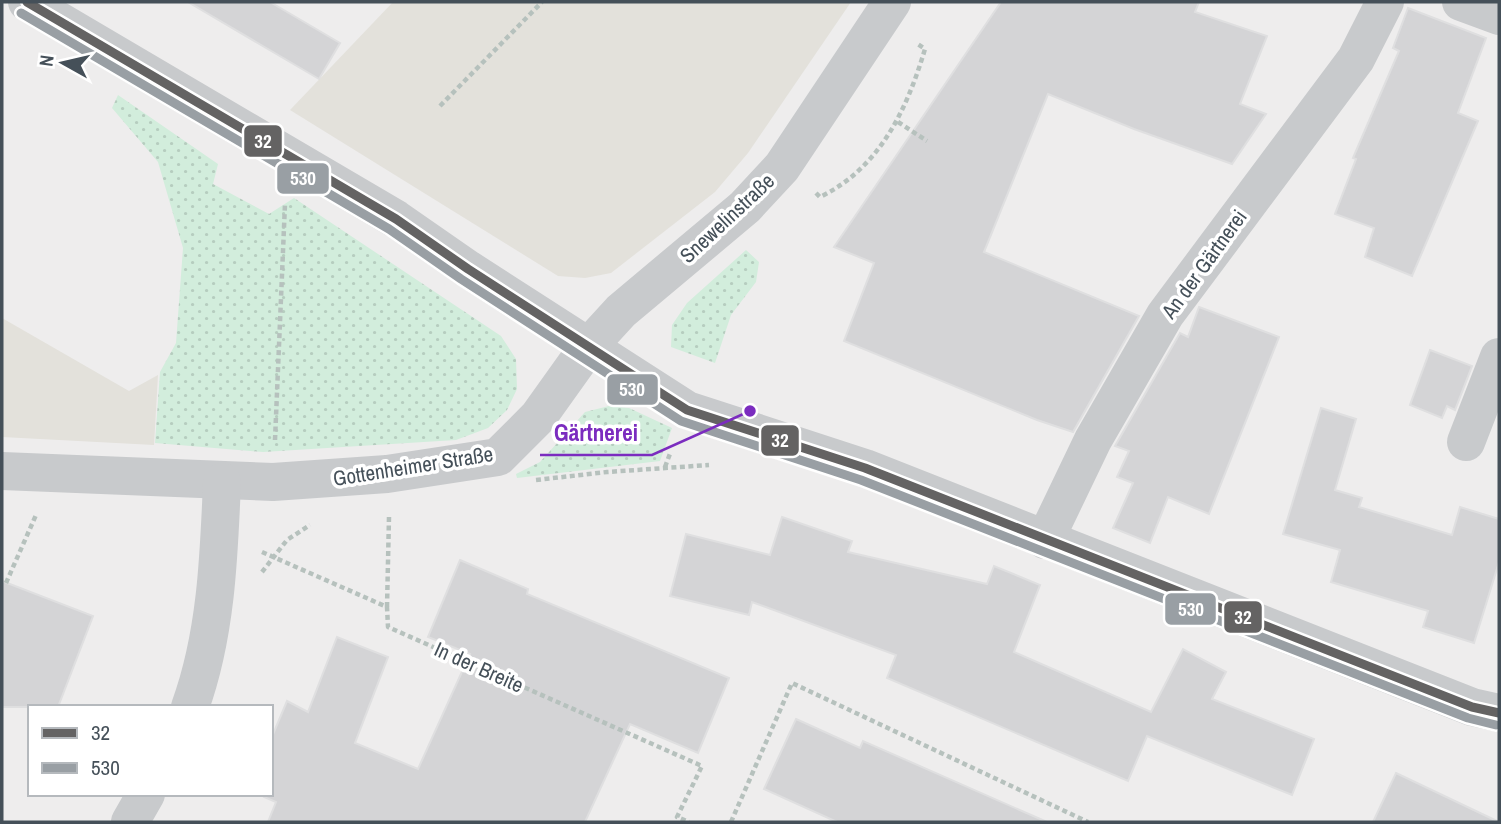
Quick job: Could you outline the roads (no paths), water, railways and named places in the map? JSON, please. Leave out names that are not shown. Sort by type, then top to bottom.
[{"type":"street","points":[[27,2],[396,219],[587,347],[687,410],[865,468],[1472,707],[1499,713]]},
{"type":"street","name":"An der Gärtnerei","points":[[1045,540],[1093,440],[1165,315],[1356,60],[1385,2]]},
{"type":"street","points":[[1461,2],[1499,16]]},
{"type":"street","name":"Snewelinstraße","points":[[587,347],[621,311],[745,207],[782,167],[887,10]]},
{"type":"street","name":"Gottenheimer Straße","points":[[2,471],[273,482],[387,474],[498,457],[538,417],[587,347]]},
{"type":"street","points":[[1465,442],[1499,356]]},
{"type":"street","points":[[191,705],[208,643],[220,536],[222,482]]},
{"type":"street","points":[[130,822],[145,796]]},
{"type":"place","name":"Gärtnerei","points":[[750,411]]}]
